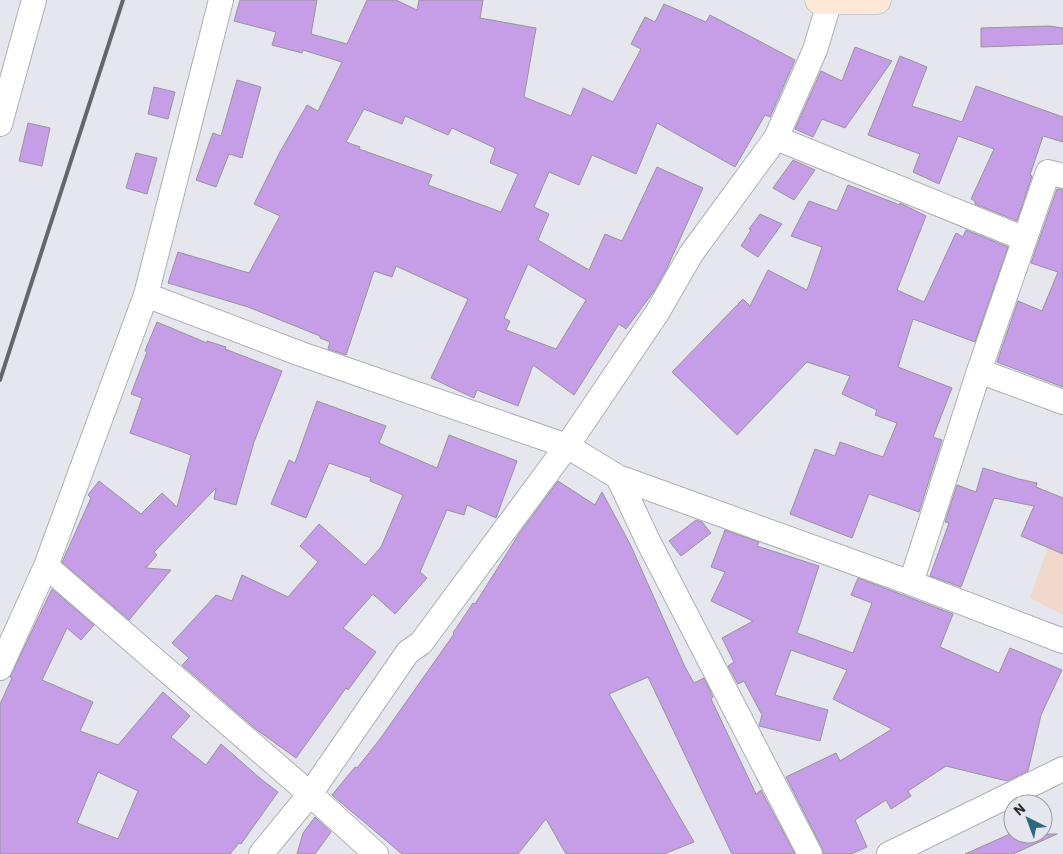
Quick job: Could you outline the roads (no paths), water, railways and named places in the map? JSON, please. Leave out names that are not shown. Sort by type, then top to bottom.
[{"type":"main road","points":[[826,0],[876,0]]},
{"type":"street","points":[[0,124],[34,0]]},
{"type":"street","points":[[0,668],[46,566],[146,295],[221,0]]},
{"type":"street","points":[[261,854],[310,794],[408,652],[421,643],[567,446],[657,313],[691,254],[776,138],[814,50],[826,0]]},
{"type":"street","points":[[776,138],[1025,239]]},
{"type":"street","points":[[911,582],[979,371],[1048,172],[1063,176]]},
{"type":"street","points":[[146,295],[301,354],[567,446],[618,477],[911,582],[1063,641]]},
{"type":"street","points":[[979,371],[1063,402]]},
{"type":"street","points":[[618,477],[649,543],[810,854]]},
{"type":"street","points":[[46,566],[310,794],[376,854]]},
{"type":"street","points":[[888,854],[1063,769]]},
{"type":"railway","points":[[0,380],[123,0]]}]
